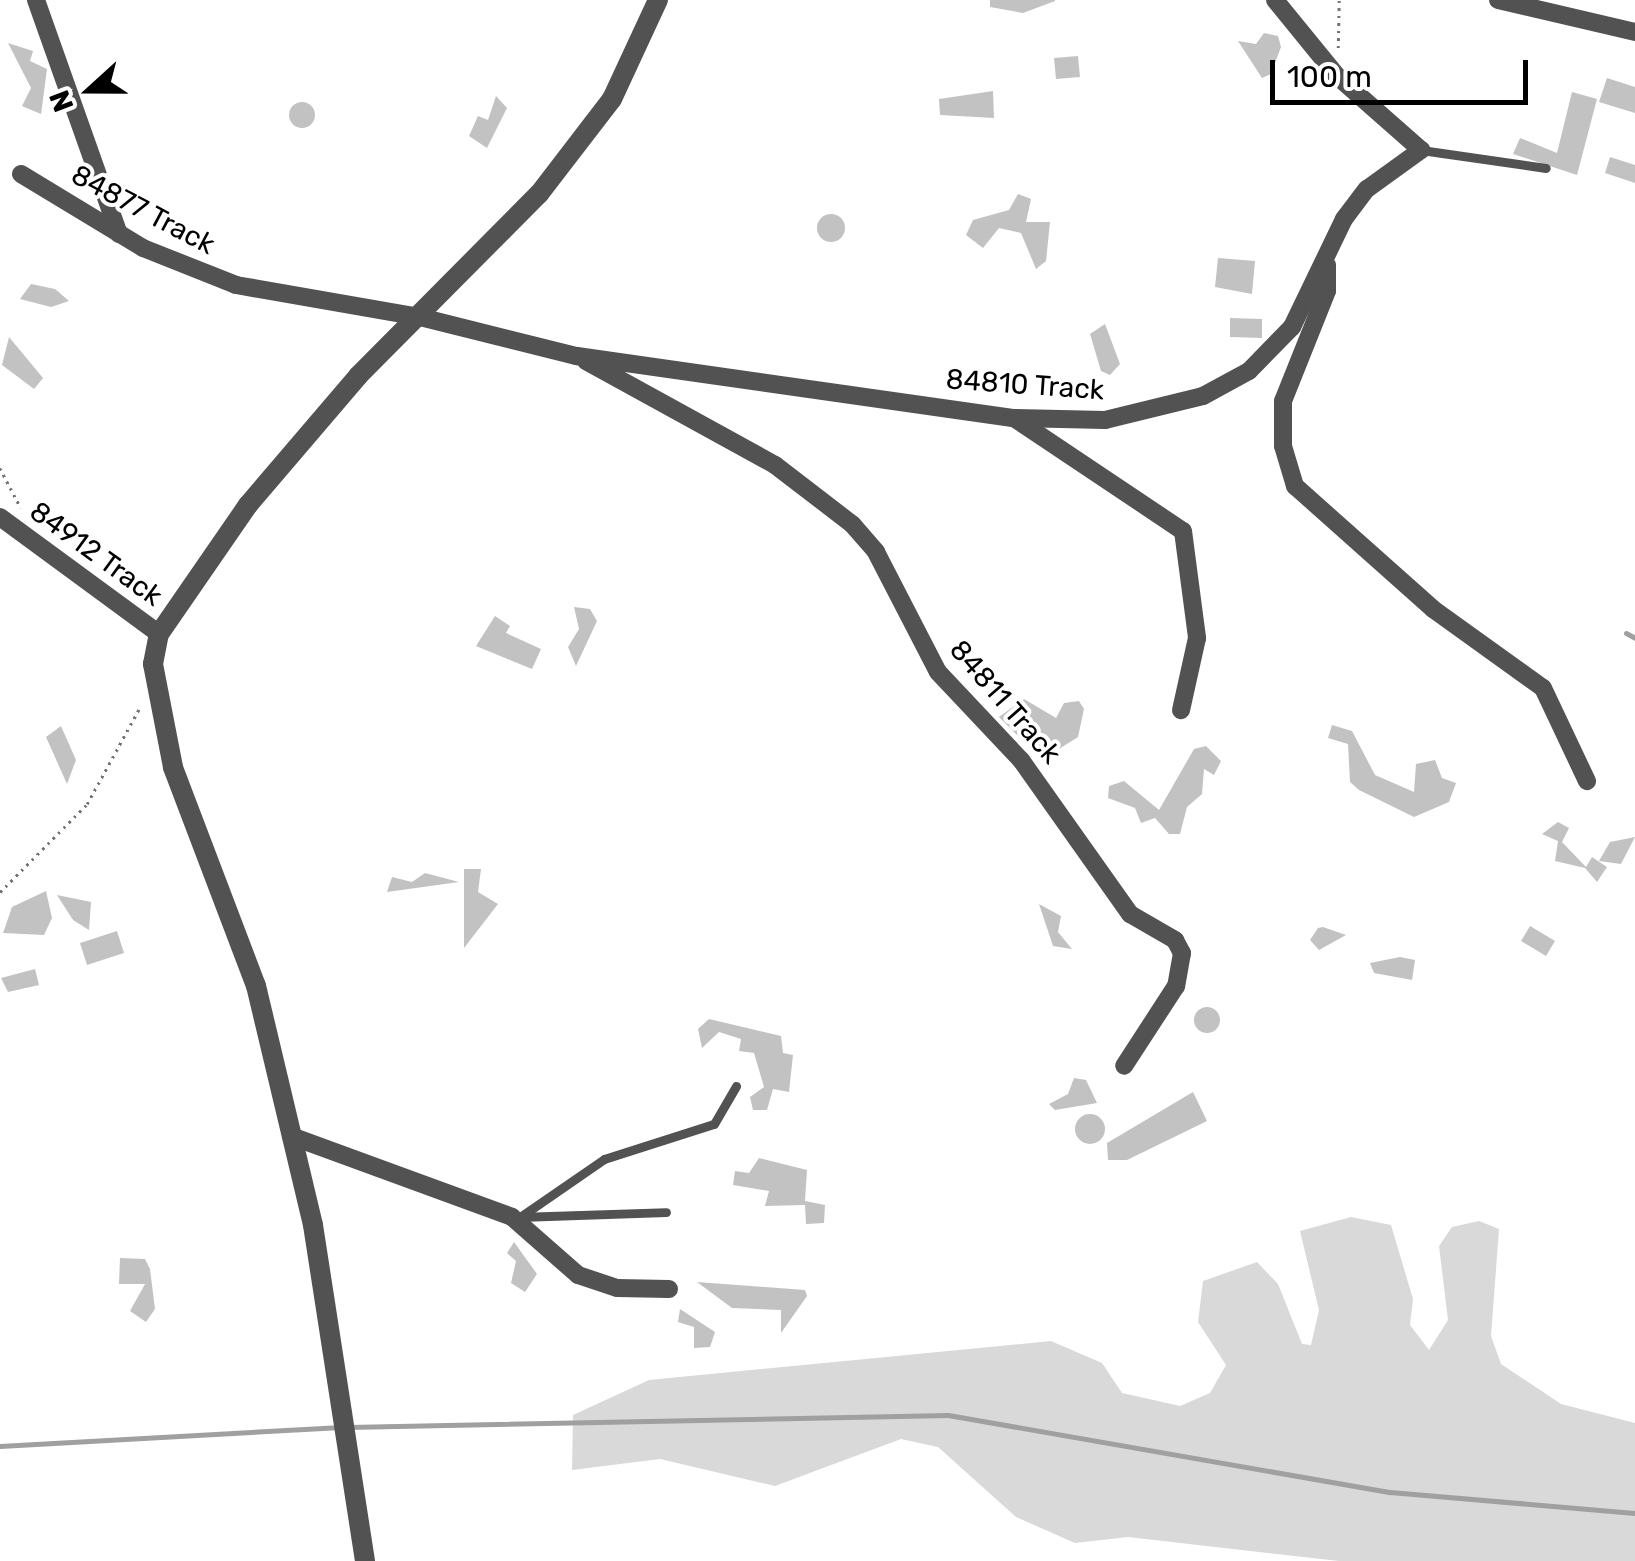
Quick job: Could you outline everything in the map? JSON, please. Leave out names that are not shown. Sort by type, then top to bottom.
[{"type":"street","points":[[36,0],[119,234]]},
{"type":"street","points":[[366,1561],[313,1226],[256,986],[193,829],[153,684],[159,634],[248,506],[420,317],[539,194],[612,100],[658,0]]},
{"type":"street","points":[[1275,0],[1337,76],[1422,150]]},
{"type":"street","points":[[1498,0],[1635,32]]},
{"type":"street","name":"84810 Track","points":[[420,317],[577,356],[1013,418],[1105,420],[1204,396],[1249,371],[1292,327],[1367,189],[1422,150]]},
{"type":"street","name":"84877 Track","points":[[20,174],[119,234],[210,278],[420,317]]},
{"type":"street","points":[[1328,259],[1327,291],[1283,401],[1295,486],[1434,609],[1542,688],[1587,781]]},
{"type":"street","name":"84811 Track","points":[[577,356],[775,465],[852,524],[876,552],[938,672],[1022,760],[1130,914],[1175,940],[1182,953],[1176,986],[1124,1066]]},
{"type":"street","points":[[1013,418],[1184,531],[1197,638],[1181,710]]},
{"type":"street","name":"84912 Track","points":[[0,517],[159,634]]},
{"type":"street","points":[[291,1136],[516,1217],[578,1275],[617,1288],[668,1289]]},
{"type":"lane","points":[[1422,150],[1546,168]]},
{"type":"lane","points":[[516,1217],[604,1159],[714,1124],[736,1086]]},
{"type":"lane","points":[[516,1217],[666,1212]]},
{"type":"path","points":[[1337,76],[1339,0]]},
{"type":"path","points":[[0,468],[29,539]]},
{"type":"path","points":[[0,892],[88,804],[153,684]]},
{"type":"shaded area","points":[[1351,1217],[1391,1225],[1413,1299],[1410,1325],[1429,1350],[1448,1320],[1439,1246],[1452,1227],[1479,1221],[1499,1229],[1491,1336],[1501,1364],[1561,1404],[1635,1423],[1635,1561],[1339,1561],[1128,1537],[1075,1543],[1016,1517],[938,1447],[901,1439],[775,1486],[660,1459],[572,1470],[573,1415],[649,1380],[1051,1341],[1102,1363],[1122,1393],[1180,1406],[1210,1393],[1226,1365],[1198,1322],[1203,1281],[1257,1262],[1278,1284],[1302,1344],[1311,1345],[1319,1310],[1300,1231]]},
{"type":"building","points":[[990,0],[1055,1],[1023,13],[990,7]]},
{"type":"building","points":[[1264,33],[1278,36],[1281,47],[1271,74],[1262,78],[1238,41],[1256,44]]},
{"type":"building","points":[[8,43],[33,51],[30,61],[47,69],[41,114],[22,106],[31,88]]},
{"type":"building","points":[[1078,56],[1080,77],[1056,79],[1054,58]]},
{"type":"building","points":[[1607,78],[1635,87],[1635,113],[1599,102]]},
{"type":"building","points":[[993,91],[994,118],[940,115],[939,99]]},
{"type":"building","points":[[1572,92],[1597,99],[1577,175],[1513,154],[1520,138],[1557,153]]},
{"type":"building","points":[[496,96],[507,108],[487,148],[469,136],[478,116],[488,120]]},
{"type":"building","points":[[302,102],[311,106],[315,115],[311,124],[302,128],[293,124],[289,115],[293,106]]},
{"type":"building","points":[[1610,157],[1635,165],[1635,183],[1605,173]]},
{"type":"building","points":[[1018,194],[1031,199],[1026,222],[1050,222],[1046,261],[1036,269],[1021,233],[999,228],[983,248],[966,235],[973,220],[1009,210]]},
{"type":"building","points":[[831,214],[841,218],[845,228],[841,238],[831,242],[821,238],[817,228],[821,218]]},
{"type":"building","points":[[1218,258],[1255,261],[1252,294],[1215,287]]},
{"type":"building","points":[[31,284],[55,289],[69,301],[51,307],[20,299]]},
{"type":"building","points":[[1230,318],[1262,319],[1262,338],[1230,337]]},
{"type":"building","points":[[1105,324],[1120,364],[1110,375],[1101,371],[1090,334]]},
{"type":"building","points":[[9,337],[43,378],[34,389],[2,365]]},
{"type":"building","points":[[574,607],[590,609],[597,621],[576,666],[568,647],[579,629]]},
{"type":"building","points":[[495,616],[510,626],[506,633],[541,649],[532,669],[476,646]]},
{"type":"building","points":[[1024,699],[1056,718],[1064,703],[1079,701],[1084,709],[1078,737],[1051,754],[1019,737],[999,717]]},
{"type":"building","points":[[1332,725],[1352,731],[1375,775],[1414,792],[1416,764],[1435,760],[1442,778],[1456,783],[1449,802],[1414,817],[1359,790],[1350,782],[1348,744],[1328,738]]},
{"type":"building","points":[[61,726],[76,760],[67,784],[46,737]]},
{"type":"building","points":[[1206,746],[1221,761],[1214,775],[1204,769],[1202,794],[1187,807],[1180,834],[1169,834],[1155,818],[1141,823],[1135,808],[1108,798],[1109,786],[1124,781],[1159,810],[1194,749]]},
{"type":"building","points":[[1558,822],[1569,828],[1562,842],[1586,867],[1592,857],[1607,867],[1597,882],[1585,868],[1555,861],[1558,841],[1542,834]]},
{"type":"building","points":[[1635,837],[1621,864],[1599,861],[1610,842]]},
{"type":"building","points":[[464,869],[481,869],[478,892],[498,904],[464,948]]},
{"type":"building","points":[[425,873],[459,882],[387,892],[392,877],[412,882]]},
{"type":"building","points":[[46,891],[52,918],[44,935],[3,933],[12,907]]},
{"type":"building","points":[[57,895],[91,902],[89,930],[73,920]]},
{"type":"building","points":[[1039,904],[1061,916],[1058,932],[1072,949],[1053,946]]},
{"type":"building","points":[[1530,926],[1555,941],[1546,956],[1521,941]]},
{"type":"building","points":[[1318,928],[1346,935],[1319,950],[1310,940]]},
{"type":"building","points":[[117,931],[124,953],[87,965],[80,943]]},
{"type":"building","points":[[1400,957],[1415,960],[1412,980],[1374,973],[1370,963]]},
{"type":"building","points":[[35,969],[39,985],[8,992],[1,978]]},
{"type":"building","points":[[1207,1007],[1216,1011],[1220,1020],[1216,1029],[1207,1033],[1198,1029],[1194,1020],[1198,1011]]},
{"type":"building","points":[[709,1019],[781,1036],[783,1053],[793,1055],[789,1092],[773,1089],[767,1110],[753,1110],[750,1097],[764,1087],[754,1053],[739,1051],[741,1039],[719,1032],[702,1048],[698,1029]]},
{"type":"building","points":[[1074,1078],[1086,1080],[1097,1103],[1055,1110],[1049,1104],[1068,1094]]},
{"type":"building","points":[[1193,1092],[1207,1121],[1127,1160],[1108,1160],[1107,1143]]},
{"type":"building","points":[[1090,1114],[1101,1118],[1105,1129],[1101,1140],[1090,1144],[1079,1140],[1075,1129],[1079,1118]]},
{"type":"building","points":[[759,1158],[807,1170],[805,1201],[825,1205],[824,1223],[806,1224],[805,1205],[765,1206],[769,1191],[733,1185],[735,1171],[749,1173]]},
{"type":"building","points":[[514,1242],[537,1274],[525,1292],[511,1283],[516,1261],[507,1253]]},
{"type":"building","points":[[120,1258],[145,1259],[150,1269],[155,1309],[146,1322],[130,1311],[145,1284],[119,1284]]},
{"type":"building","points":[[697,1282],[805,1290],[807,1296],[781,1333],[781,1310],[732,1308]]},
{"type":"building","points":[[680,1309],[715,1332],[710,1347],[694,1348],[694,1327],[678,1322]]},
{"type":"waterway","points":[[1626,633],[1635,638]]},
{"type":"waterway","points":[[347,1427],[948,1415],[1390,1492],[1635,1513]]},
{"type":"waterway","points":[[0,1446],[336,1427]]}]
